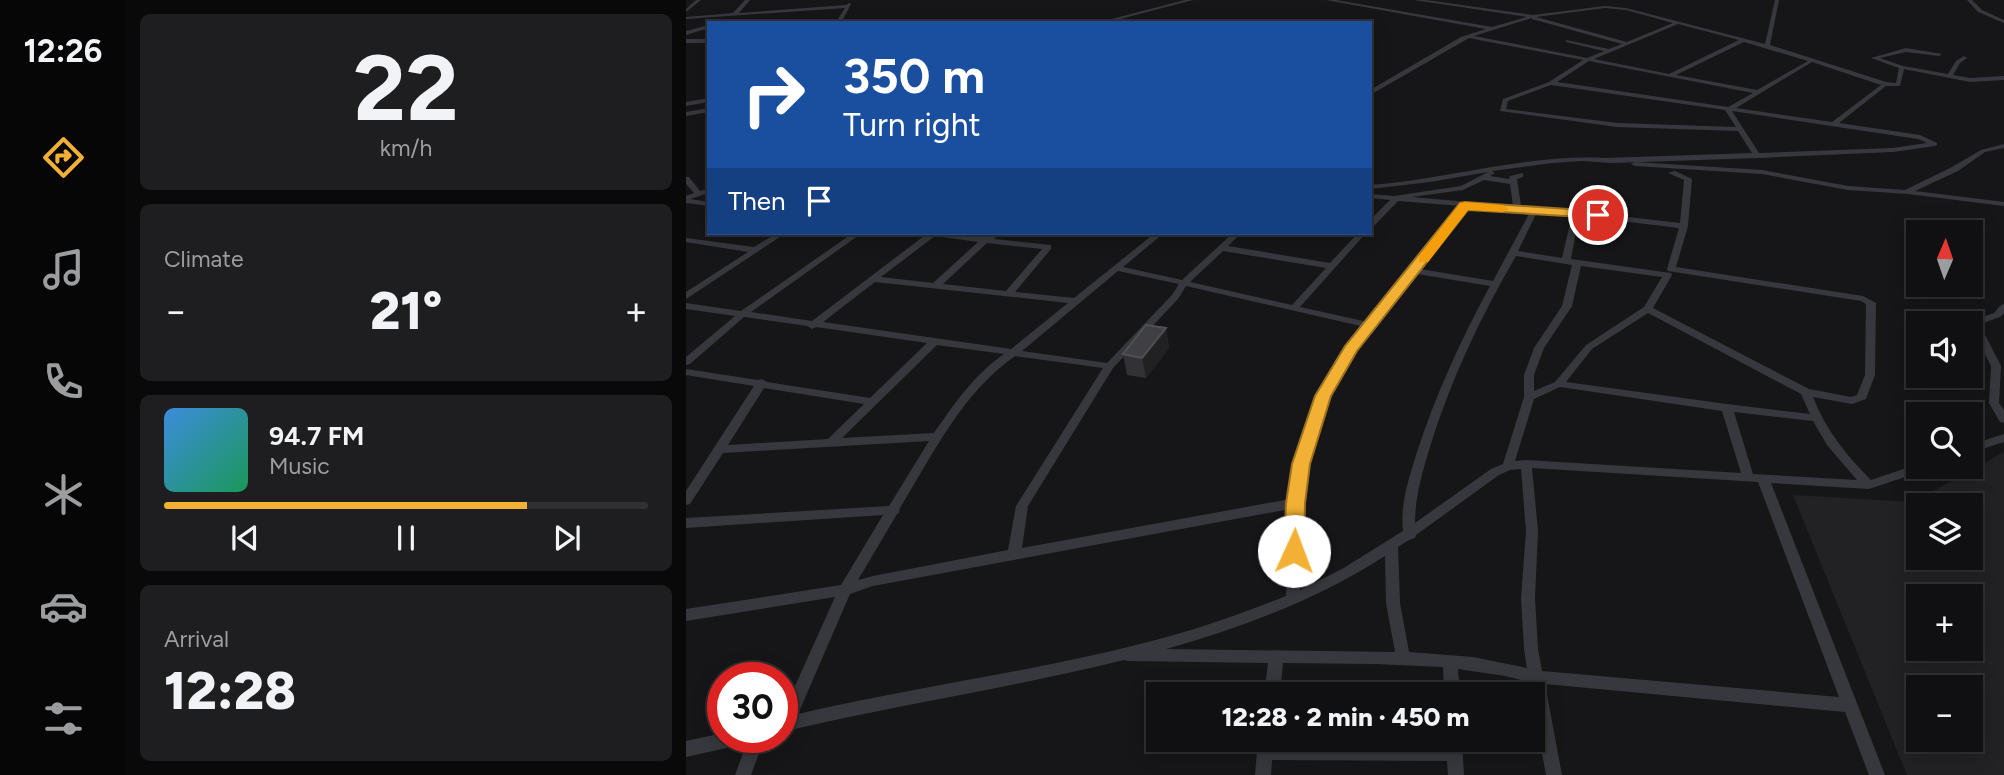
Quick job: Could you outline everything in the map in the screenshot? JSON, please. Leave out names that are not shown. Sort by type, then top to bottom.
[{"type":"street","points":[[686,11],[699,0]]},
{"type":"street","points":[[734,15],[748,0]]},
{"type":"street","points":[[793,10],[800,0]]},
{"type":"street","points":[[839,21],[851,0]]},
{"type":"street","points":[[1106,21],[1191,0]]},
{"type":"street","points":[[1328,0],[1492,29]]},
{"type":"street","points":[[1416,0],[1532,17],[1626,43]]},
{"type":"street","points":[[1767,46],[1777,0]]},
{"type":"street","points":[[1969,0],[1980,10],[2004,22]]},
{"type":"street","points":[[686,18],[847,6]]},
{"type":"street","points":[[1391,11],[1398,6]]},
{"type":"street","points":[[1372,92],[1469,36],[1532,17],[1612,7],[1767,46],[1885,84],[1898,85],[1902,67]]},
{"type":"street","points":[[717,21],[723,16]]},
{"type":"street","points":[[1676,23],[1589,59],[1551,83],[1509,97],[1502,110],[1617,125],[1741,128]]},
{"type":"street","points":[[686,33],[707,27]]},
{"type":"street","points":[[686,33],[707,34]]},
{"type":"street","points":[[1469,36],[1756,92]]},
{"type":"street","points":[[686,41],[707,41]]},
{"type":"street","points":[[1568,41],[1608,50]]},
{"type":"street","points":[[1671,75],[1742,41]]},
{"type":"street","points":[[1939,54],[1906,50],[1874,58],[1902,67],[1975,81],[2004,78]]},
{"type":"street","points":[[1950,76],[1958,62],[1964,58]]},
{"type":"street","points":[[1728,110],[1810,62]]},
{"type":"street","points":[[1372,187],[1442,181],[1553,162],[1903,150],[1935,144],[1920,137],[1551,83]]},
{"type":"street","points":[[1833,125],[1885,84]]},
{"type":"street","points":[[686,104],[707,100]]},
{"type":"street","points":[[686,114],[707,110]]},
{"type":"street","points":[[1728,110],[1758,156]]},
{"type":"street","points":[[1906,192],[1955,169],[1983,151],[2004,146]]},
{"type":"street","points":[[1607,160],[1652,167],[1762,173],[1848,188],[2004,204]]},
{"type":"street","points":[[1529,397],[1559,384],[1589,347],[1648,309],[1670,272],[1684,226],[1688,179],[1652,167]]},
{"type":"street","points":[[1372,223],[1397,197],[1463,188],[1486,178],[1495,170]]},
{"type":"street","points":[[1518,209],[1513,178],[1520,175]]},
{"type":"street","points":[[1486,178],[1513,182]]},
{"type":"street","points":[[686,179],[698,194]]},
{"type":"street","points":[[686,199],[707,192]]},
{"type":"street","points":[[1372,196],[1684,226]]},
{"type":"street","points":[[686,199],[707,204]]},
{"type":"street","points":[[1293,599],[1296,503],[1301,464],[1323,396],[1350,349],[1465,206]]},
{"type":"street","points":[[1410,535],[1407,518],[1409,501],[1442,392],[1473,324],[1497,284],[1534,211]]},
{"type":"street","points":[[1508,466],[1529,397],[1529,375],[1539,348],[1567,306],[1576,214]]},
{"type":"street","points":[[686,296],[779,235]]},
{"type":"street","points":[[686,362],[741,315],[855,235]]},
{"type":"street","points":[[812,326],[930,235]]},
{"type":"street","points":[[948,235],[1048,247],[1008,294]]},
{"type":"street","points":[[935,286],[985,240],[994,235]]},
{"type":"street","points":[[798,694],[845,590],[937,437],[964,398],[992,367],[1157,235]]},
{"type":"street","points":[[1014,554],[1022,506],[1109,366],[1235,235]]},
{"type":"street","points":[[1293,309],[1360,235]]},
{"type":"street","points":[[686,240],[755,250]]},
{"type":"street","points":[[1223,248],[1332,266]]},
{"type":"street","points":[[1513,253],[1863,299],[1871,303],[1870,375],[1862,397],[1852,401],[1806,392],[1648,309]]},
{"type":"street","points":[[1116,268],[1370,325]]},
{"type":"street","points":[[1415,271],[1497,284]]},
{"type":"street","points":[[873,279],[1076,301]]},
{"type":"street","points":[[686,306],[812,326],[1015,351],[1109,366]]},
{"type":"street","points":[[2004,307],[1997,315],[1979,321],[1976,327],[1996,366],[1994,404],[2004,419]]},
{"type":"street","points":[[833,441],[933,342]]},
{"type":"street","points":[[686,372],[762,382],[872,402]]},
{"type":"street","points":[[686,501],[762,382]]},
{"type":"street","points":[[1559,384],[1815,418]]},
{"type":"street","points":[[1806,392],[1815,418],[1836,452],[1869,485]]},
{"type":"street","points":[[1727,408],[1877,775]]},
{"type":"street","points":[[720,449],[937,437]]},
{"type":"street","points":[[1983,445],[2004,438]]},
{"type":"street","points":[[1526,464],[1532,531],[1528,598],[1531,649],[1555,775]]},
{"type":"street","points":[[798,722],[1116,654],[1188,635],[1293,599],[1354,569],[1410,535],[1495,472],[1508,466],[1526,464],[1869,485],[1906,472]]},
{"type":"street","points":[[686,615],[845,590],[873,581],[1296,503]]},
{"type":"street","points":[[686,523],[895,510]]},
{"type":"street","points":[[1391,546],[1393,603],[1403,658]]},
{"type":"street","points":[[1116,654],[1450,661],[1492,665],[1537,677],[1849,705]]},
{"type":"street","points":[[1273,682],[1276,657]]},
{"type":"street","points":[[1450,661],[1451,682]]},
{"type":"street","points":[[686,749],[707,744]]},
{"type":"street","points":[[1263,775],[1265,752]]},
{"type":"street","points":[[1454,752],[1455,775]]},
{"type":"street","points":[[743,775],[751,753]]},
{"type":"shaded area","points":[[2004,452],[2004,775],[1907,775],[1793,495],[1906,502],[1906,570],[1983,570],[1983,493],[1929,493],[1955,479],[1983,479],[1983,464]]},
{"type":"building","points":[[1146,325],[1166,328],[1142,358],[1123,354]]},
{"type":"slow traffic","points":[[1424,259],[1465,206],[1503,209]]},
{"type":"route","points":[[1294,551],[1301,464],[1323,396],[1350,349],[1465,206],[1598,215]]}]
